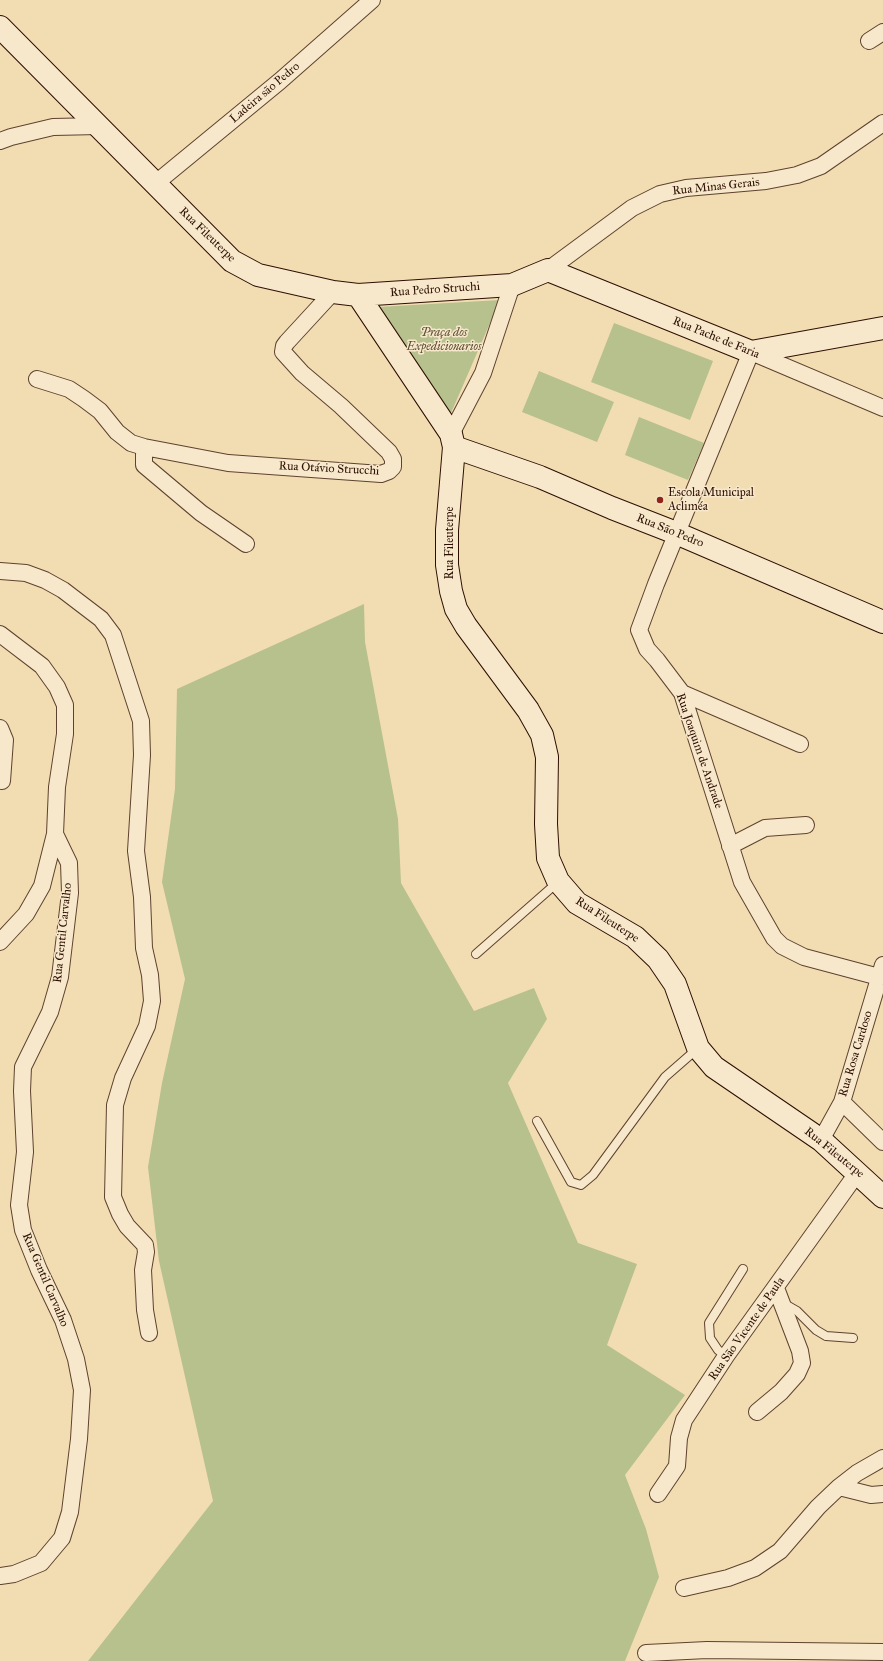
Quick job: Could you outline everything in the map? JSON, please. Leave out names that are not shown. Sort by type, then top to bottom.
[{"type":"main road","name":"Rua Fileuterpe","points":[[0,27],[232,261],[258,275],[333,292],[358,295]]},
{"type":"main road","name":"Rua Minas Gerais","points":[[512,285],[548,270]]},
{"type":"main road","name":"Rua Pache de Faria","points":[[548,270],[751,352]]},
{"type":"main road","name":"Rua Pedro Struchi","points":[[358,295],[512,285]]},
{"type":"main road","points":[[358,295],[452,440]]},
{"type":"main road","points":[[751,352],[883,328]]},
{"type":"main road","name":"Rua Fileuterpe","points":[[452,440],[447,530],[447,565],[451,591],[456,609],[466,626],[528,710],[542,735],[547,757],[546,824],[548,858],[558,881],[577,903],[635,936],[658,959],[675,984],[698,1048],[714,1067],[821,1140],[858,1172],[883,1197]]},
{"type":"main road","name":"Rua São Pedro","points":[[452,440],[612,508],[676,532],[883,622]]},
{"type":"street","name":"Ladeira são Pedro","points":[[156,184],[280,81],[372,0]]},
{"type":"street","points":[[869,41],[883,32]]},
{"type":"street","name":"Rua Minas Gerais","points":[[548,270],[632,208],[660,194],[686,188],[766,181],[797,175],[821,166],[883,123]]},
{"type":"street","points":[[0,141],[53,127],[99,126]]},
{"type":"street","points":[[452,440],[483,373],[512,285]]},
{"type":"street","name":"Rua Otávio Strucchi","points":[[37,379],[69,389],[100,411],[117,432],[131,443],[144,447],[228,463],[381,474],[393,467],[393,459],[388,452],[341,406],[302,373],[283,352],[284,346],[287,342],[333,292]]},
{"type":"street","name":"Rua Pache de Faria","points":[[751,352],[883,408]]},
{"type":"street","name":"Rua Joaquim de Andrade","points":[[751,352],[676,532],[640,630],[647,649],[682,694],[742,882],[774,938],[782,946],[804,957],[881,971]]},
{"type":"street","points":[[144,447],[144,465],[202,513],[246,544]]},
{"type":"street","points":[[0,571],[26,573],[45,580],[63,590],[101,619],[113,635],[140,721],[142,755],[136,851],[142,897],[144,948],[150,975],[152,1001],[147,1026],[123,1078],[114,1105],[113,1197],[127,1226],[145,1245],[146,1252],[143,1270],[145,1310],[150,1333]]},
{"type":"street","points":[[0,634],[42,666],[58,687],[64,705],[65,734],[57,787],[55,834],[42,886],[26,914],[0,942]]},
{"type":"street","points":[[682,694],[800,744]]},
{"type":"street","points":[[0,728],[5,740],[2,781]]},
{"type":"street","points":[[730,846],[765,828],[806,825]]},
{"type":"street","name":"Rua Gentil Carvalho","points":[[0,1576],[14,1574],[40,1563],[62,1538],[70,1512],[79,1439],[82,1390],[76,1359],[63,1320],[38,1270],[23,1230],[19,1205],[25,1152],[22,1091],[24,1067],[50,1012],[60,977],[70,893],[68,863],[55,834]]},
{"type":"street","name":"Rua Rosa Cardoso","points":[[821,1140],[842,1102],[881,971]]},
{"type":"street","points":[[842,1102],[883,1142]]},
{"type":"street","name":"Rua São Vicente de Paula","points":[[658,1494],[677,1466],[679,1438],[684,1420],[726,1356],[858,1172]]},
{"type":"street","points":[[757,1412],[781,1392],[797,1374],[802,1363],[800,1351],[776,1288]]},
{"type":"street","points":[[684,1588],[728,1578],[755,1568],[780,1551],[818,1507],[839,1487],[883,1458]]},
{"type":"street","points":[[839,1487],[871,1495],[883,1494]]},
{"type":"street","points":[[646,1653],[707,1650],[883,1652]]},
{"type":"lane","points":[[476,954],[558,881]]},
{"type":"lane","points":[[537,1121],[571,1182],[581,1185],[593,1175],[665,1077],[698,1048]]},
{"type":"lane","points":[[726,1356],[718,1350],[710,1338],[710,1323],[743,1269]]},
{"type":"lane","points":[[782,1303],[797,1311],[816,1330],[826,1336],[852,1338]]},
{"type":"green space","name":"Praça dos Expedicionarios","points":[[500,300],[451,413],[378,307]]},
{"type":"green space","points":[[614,323],[713,361],[690,420],[591,382]]},
{"type":"green space","points":[[539,371],[614,402],[597,442],[522,412]]},
{"type":"green space","points":[[639,417],[704,443],[688,480],[625,455]]},
{"type":"green space","points":[[364,604],[365,642],[398,819],[401,883],[474,1011],[534,988],[547,1019],[508,1083],[578,1243],[637,1264],[607,1345],[685,1395],[625,1475],[646,1529],[659,1577],[625,1661],[88,1661],[213,1501],[159,1261],[148,1167],[162,1083],[185,979],[162,882],[175,789],[177,689]]},
{"type":"place","name":"Escola Municipal Acliméa","points":[[660,500]]}]
